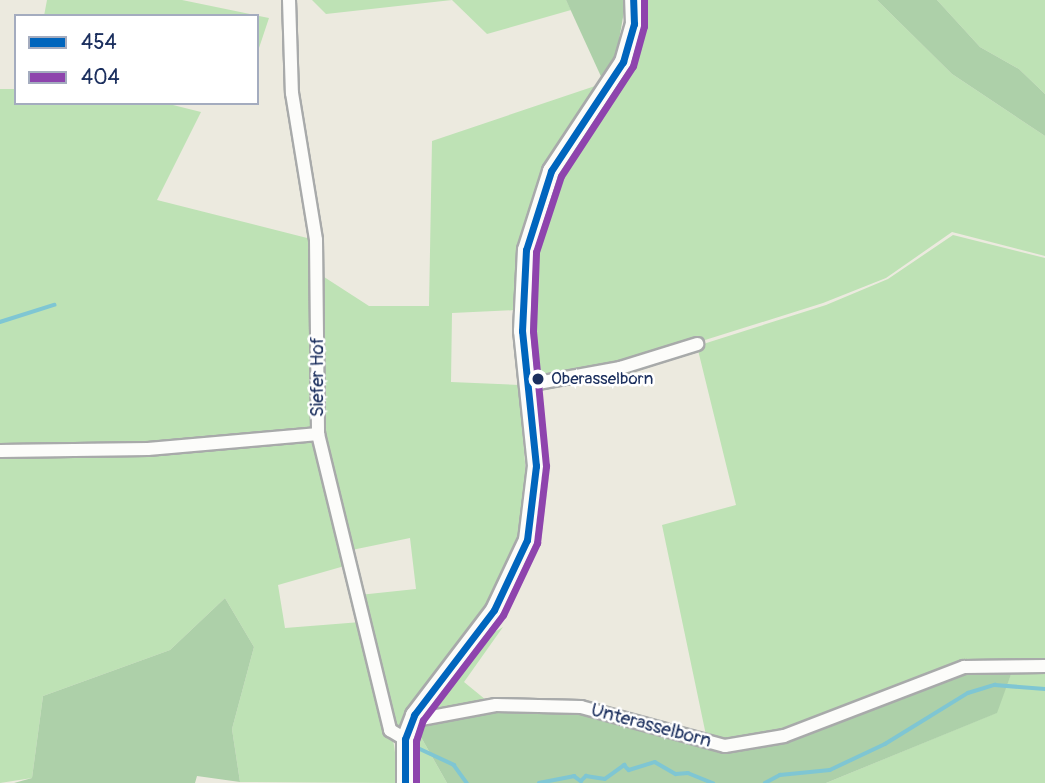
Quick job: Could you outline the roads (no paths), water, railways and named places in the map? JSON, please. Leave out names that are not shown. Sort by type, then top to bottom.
[{"type":"main road","points":[[405,783],[405,739],[414,715],[494,610],[527,540],[536,466],[521,300],[531,224],[551,172],[623,62],[634,24],[633,0]]},
{"type":"street","name":"Siefer Hof","points":[[289,0],[292,88],[316,240],[318,434],[390,730],[405,739]]},
{"type":"street","points":[[527,385],[620,368],[697,344]]},
{"type":"street","points":[[0,451],[148,449],[318,434]]},
{"type":"street","name":"Unterasselborn","points":[[414,715],[421,719],[496,705],[581,706],[725,746],[784,736],[964,667],[1045,666]]},
{"type":"waterway","points":[[0,322],[54,305]]},
{"type":"waterway","points":[[765,783],[780,775],[830,770],[885,744],[968,693],[995,685],[1045,689]]},
{"type":"waterway","points":[[418,748],[454,765],[467,783]]},
{"type":"waterway","points":[[539,783],[574,776],[581,781],[586,776],[605,779],[624,765],[629,770],[655,762],[676,774],[688,773],[713,783]]},
{"type":"place","name":"Oberasselborn","points":[[538,379]]}]
